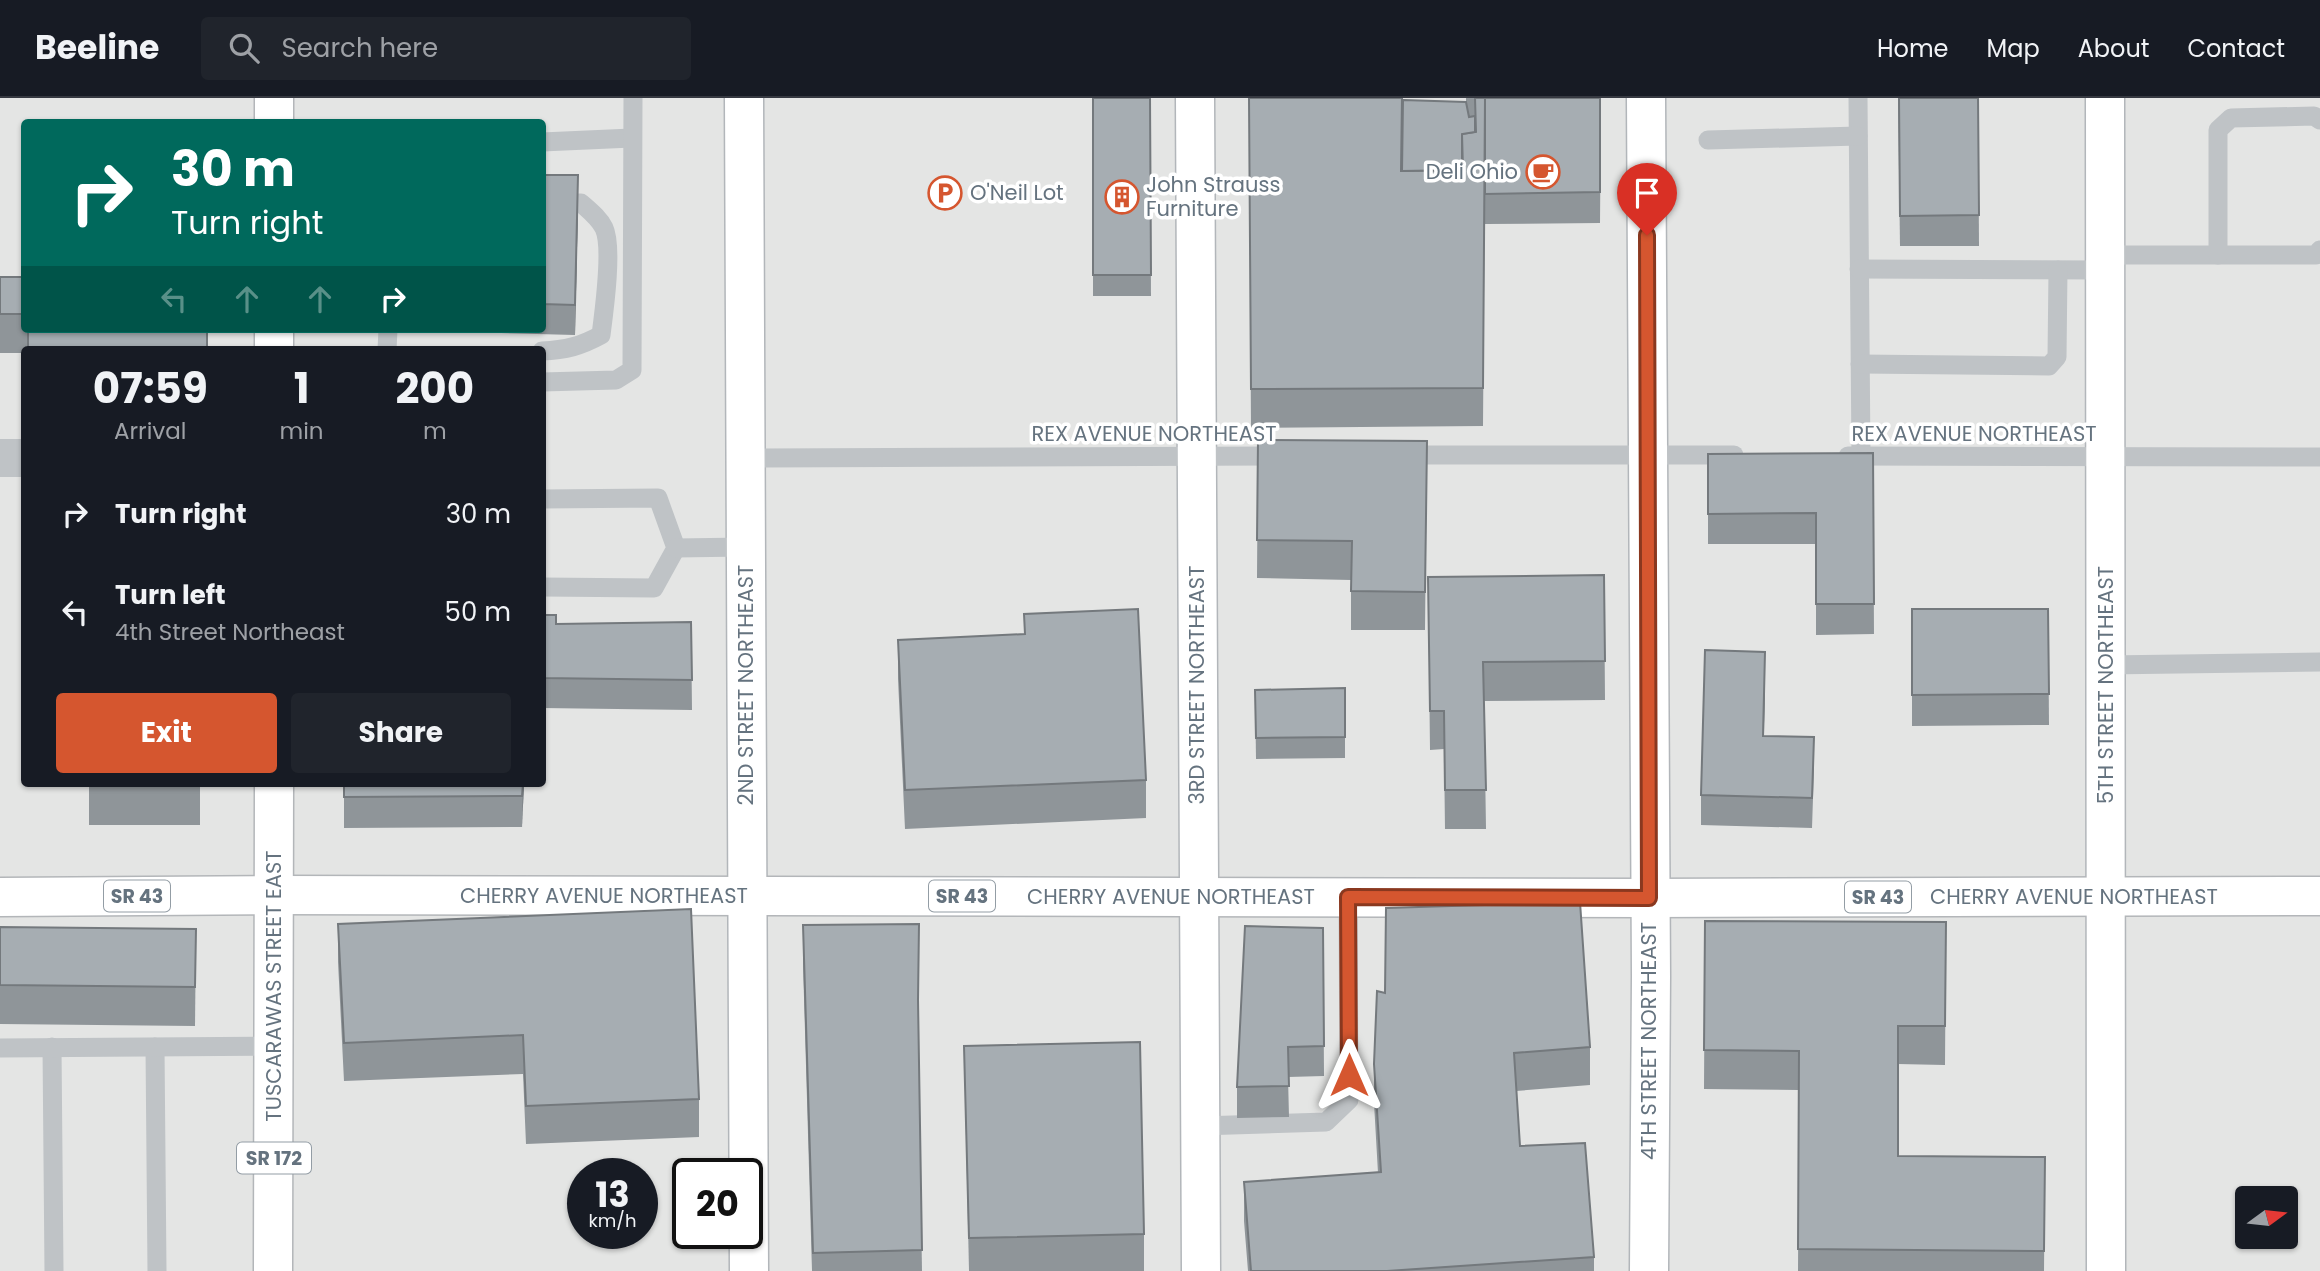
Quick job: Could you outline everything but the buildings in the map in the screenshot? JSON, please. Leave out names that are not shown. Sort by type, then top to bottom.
[{"type":"main road","points":[[274,98],[274,119]]},
{"type":"main road","name":"2ND STREET NORTHEAST","points":[[744,98],[749,1271]]},
{"type":"main road","name":"3RD STREET NORTHEAST","points":[[1195,98],[1200,1271]]},
{"type":"main road","name":"4TH STREET NORTHEAST","points":[[1646,98],[1649,1271]]},
{"type":"main road","name":"5TH STREET NORTHEAST","points":[[2105,98],[2106,1271]]},
{"type":"main road","name":"TUSCARAWAS STREET EAST","points":[[273,1271],[274,787]]},
{"type":"main road","name":"CHERRY AVENUE NORTHEAST","points":[[274,895],[1649,898],[2320,896]]},
{"type":"main road","name":"SR 43","points":[[0,897],[274,895]]},
{"type":"street","points":[[0,458],[21,458]]},
{"type":"lane","points":[[546,382],[616,380],[632,370],[633,98]]},
{"type":"lane","points":[[1858,98],[1861,456]]},
{"type":"lane","points":[[2218,255],[2218,130],[2231,118],[2314,116],[2320,120]]},
{"type":"lane","points":[[1708,139],[1858,136]]},
{"type":"lane","points":[[546,142],[632,138]]},
{"type":"lane","points":[[546,203],[581,203],[595,215],[606,230],[608,281],[601,335],[566,350],[546,351]]},
{"type":"lane","points":[[1859,269],[2058,270],[2105,263],[2218,255],[2316,255],[2320,250]]},
{"type":"lane","points":[[1860,364],[2049,366],[2057,357],[2058,270]]},
{"type":"lane","name":"REX AVENUE NORTHEAST","points":[[745,458],[1300,456]]},
{"type":"lane","points":[[1384,456],[1754,456]]},
{"type":"lane","name":"REX AVENUE NORTHEAST","points":[[1834,456],[2320,457]]},
{"type":"lane","points":[[546,499],[658,498],[676,548],[654,588],[546,587]]},
{"type":"lane","points":[[676,548],[745,547]]},
{"type":"lane","points":[[2106,665],[2320,662]]},
{"type":"lane","points":[[1200,1126],[1326,1122],[1349,1100],[1348,897]]},
{"type":"lane","points":[[0,1048],[274,1045]]},
{"type":"lane","points":[[155,1046],[157,1271]]},
{"type":"lane","points":[[52,1048],[54,1271]]},
{"type":"shaded area","points":[[0,98],[2320,98],[2320,1271],[0,1271]]},
{"type":"place","name":"Deli Ohio","points":[[1543,172]]},
{"type":"place","name":"O'Neil Lot","points":[[945,193]]},
{"type":"place","name":"John Strauss Furniture","points":[[1122,197]]},
{"type":"route","points":[[1349,1075],[1348,897],[1649,898],[1647,235]]}]
